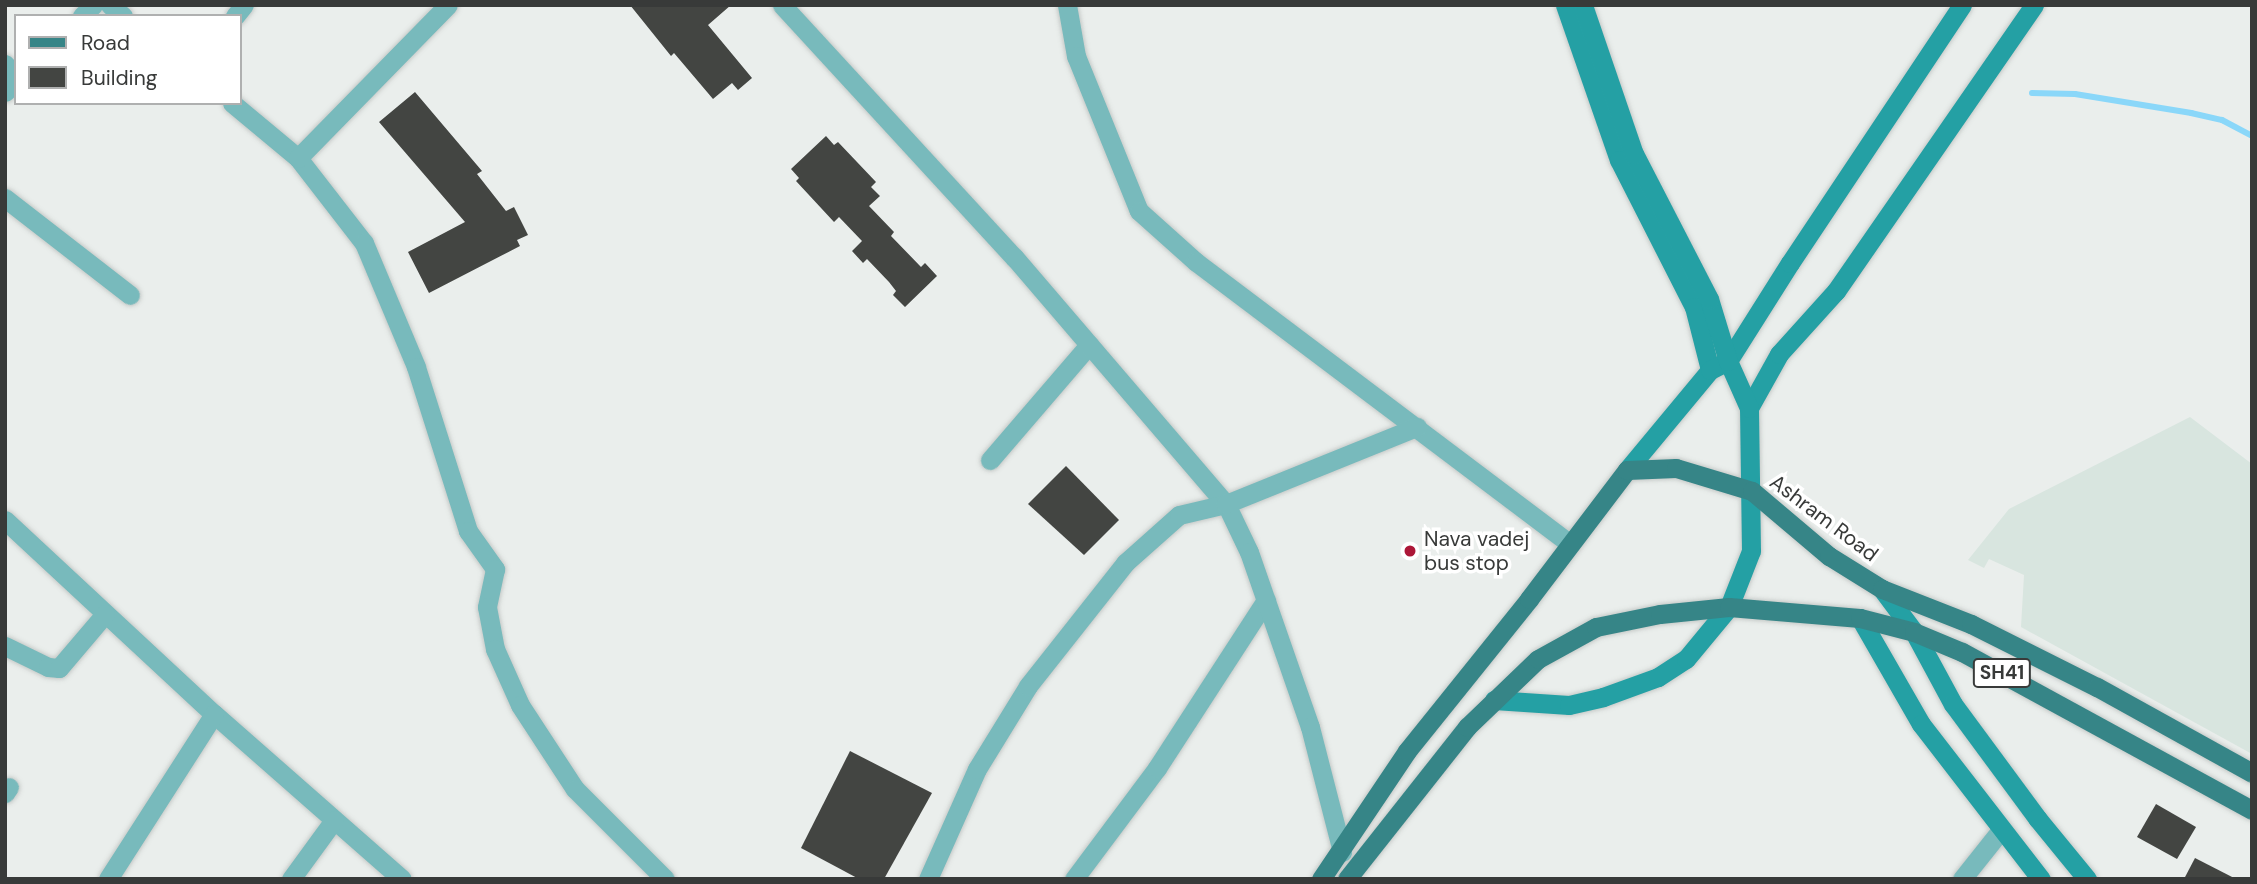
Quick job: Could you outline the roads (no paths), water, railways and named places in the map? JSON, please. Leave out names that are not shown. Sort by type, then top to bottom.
[{"type":"main road","points":[[1565,5],[1619,160],[1694,307],[1710,370]]},
{"type":"main road","points":[[1494,700],[1569,705],[1658,677],[1686,659],[1729,607],[1751,551],[1749,408],[1728,361],[1709,299],[1634,154],[1583,5]]},
{"type":"main road","points":[[1321,879],[1342,852],[1407,751],[1627,470],[1710,370],[1728,361],[1962,5]]},
{"type":"main road","points":[[1749,408],[1779,354],[1836,291],[2034,5]]},
{"type":"main road","name":"Ashram Road","points":[[1627,470],[1676,468],[1752,491],[1829,556],[1882,589],[1971,624],[2097,687],[2252,773]]},
{"type":"main road","points":[[1882,589],[1914,632],[1953,704],[2037,818],[2087,879]]},
{"type":"main road","name":"SH41","points":[[1347,879],[1467,727],[1538,659],[1596,627],[1660,614],[1729,607],[1860,618],[1914,632],[1962,652],[2252,810]]},
{"type":"main road","points":[[1860,618],[1921,724],[2041,879]]},
{"type":"street","points":[[298,158],[448,5]]},
{"type":"street","points":[[782,5],[894,124],[1226,505],[1249,552],[1310,727],[1342,852]]},
{"type":"street","points":[[1067,5],[1076,56],[1139,211],[1196,262],[1570,544]]},
{"type":"street","points":[[234,105],[298,158],[364,243],[416,367],[468,531],[495,569],[488,607],[489,618],[495,649],[520,705],[575,789],[665,879]]},
{"type":"street","points":[[5,198],[130,295]]},
{"type":"street","points":[[990,460],[1089,345]]},
{"type":"street","points":[[928,879],[977,769],[1021,698],[1125,563],[1179,515],[1226,505],[1417,427]]},
{"type":"street","points":[[5,520],[214,714],[402,879]]},
{"type":"street","points":[[1074,879],[1157,768],[1266,600]]},
{"type":"street","points":[[5,646],[48,667],[59,668],[105,614]]},
{"type":"street","points":[[108,879],[214,714]]},
{"type":"street","points":[[291,879],[334,820]]},
{"type":"street","points":[[1962,879],[2001,830]]},
{"type":"waterway","points":[[2032,93],[2075,94],[2191,113],[2222,120],[2252,136]]},
{"type":"place","name":"Nava vadej bus stop","points":[[1410,551]]}]
